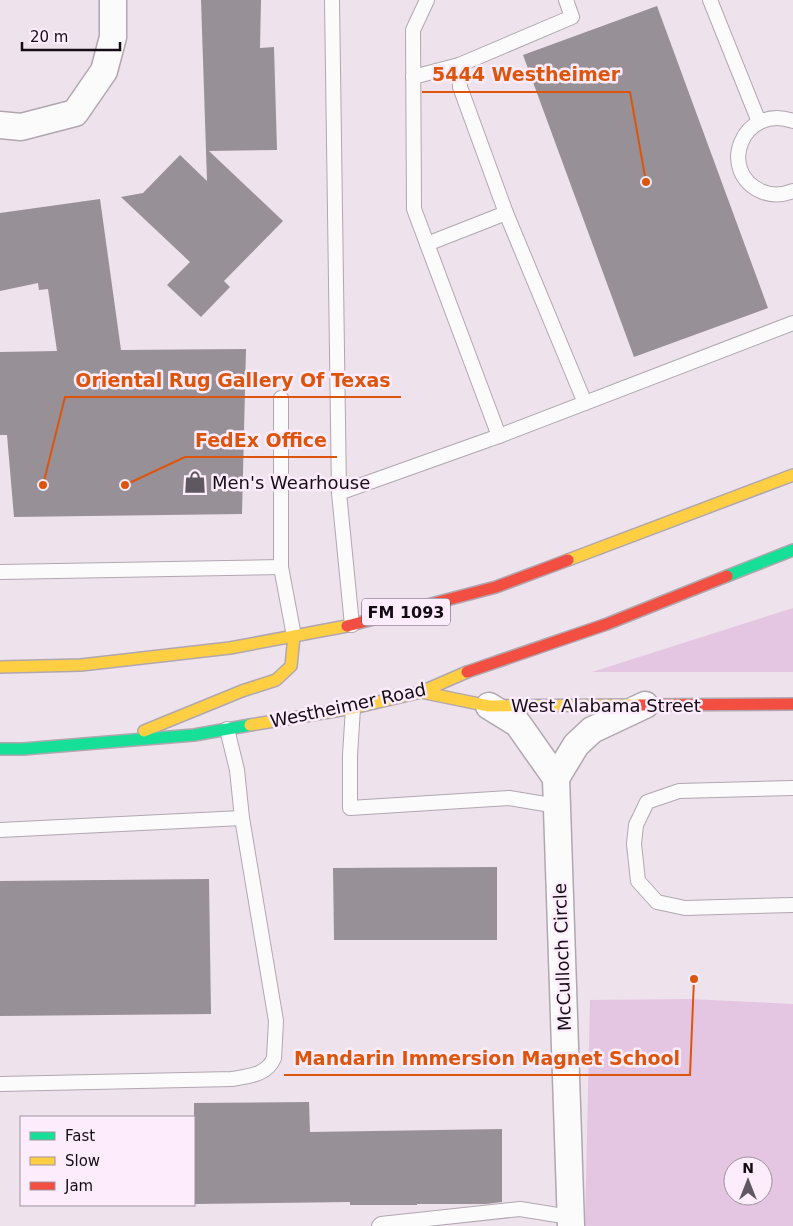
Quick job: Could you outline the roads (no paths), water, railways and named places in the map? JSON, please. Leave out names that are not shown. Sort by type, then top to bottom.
[{"type":"main road","name":"FM 1093","points":[[0,667],[81,665],[230,648],[333,630],[496,587],[793,475]]},
{"type":"main road","name":"Westheimer Road","points":[[0,749],[24,749],[194,735],[353,708],[421,692],[477,668],[607,624],[793,550]]},
{"type":"main road","points":[[119,741],[242,691],[276,680],[291,666],[294,636]]},
{"type":"main road","name":"West Alabama Street","points":[[421,692],[489,706],[793,704]]},
{"type":"street","points":[[0,125],[21,126],[75,113],[104,71],[113,37],[113,0]]},
{"type":"street","points":[[489,706],[518,724],[556,778],[576,745],[592,730],[645,705]]},
{"type":"street","name":"McCulloch Circle","points":[[556,778],[571,1221]]},
{"type":"lane","points":[[332,0],[339,493],[352,625]]},
{"type":"lane","points":[[427,0],[413,30],[414,209],[500,436]]},
{"type":"lane","points":[[413,77],[459,65],[572,17],[566,0]]},
{"type":"lane","points":[[710,0],[759,122]]},
{"type":"lane","points":[[459,65],[460,87],[506,213],[585,403]]},
{"type":"lane","points":[[792,193],[778,195],[766,193],[754,187],[745,178],[739,166],[738,152],[742,140],[749,129],[759,122],[771,118],[784,118],[793,121]]},
{"type":"lane","points":[[427,244],[506,213]]},
{"type":"lane","points":[[339,493],[500,436],[793,323]]},
{"type":"lane","points":[[281,398],[281,567],[294,636]]},
{"type":"lane","points":[[0,572],[281,567]]},
{"type":"lane","points":[[353,708],[350,808],[509,798],[557,806]]},
{"type":"lane","points":[[0,1084],[232,1079],[261,1072],[272,1062],[274,1058],[276,1021],[242,818],[237,770],[227,729]]},
{"type":"lane","points":[[793,788],[679,791],[647,802],[636,825],[634,844],[638,881],[657,902],[685,908],[793,905]]},
{"type":"lane","points":[[0,830],[242,818]]},
{"type":"lane","points":[[379,1226],[381,1224],[520,1209],[571,1221]]},
{"type":"place","name":"5444 Westheimer","points":[[646,182]]},
{"type":"place","name":"Men's Wearhouse","points":[[195,482]]},
{"type":"place","name":"Oriental Rug Gallery Of Texas","points":[[43,485]]},
{"type":"place","name":"FedEx Office","points":[[125,485]]},
{"type":"place","name":"Mandarin Immersion Magnet School","points":[[694,979]]}]
